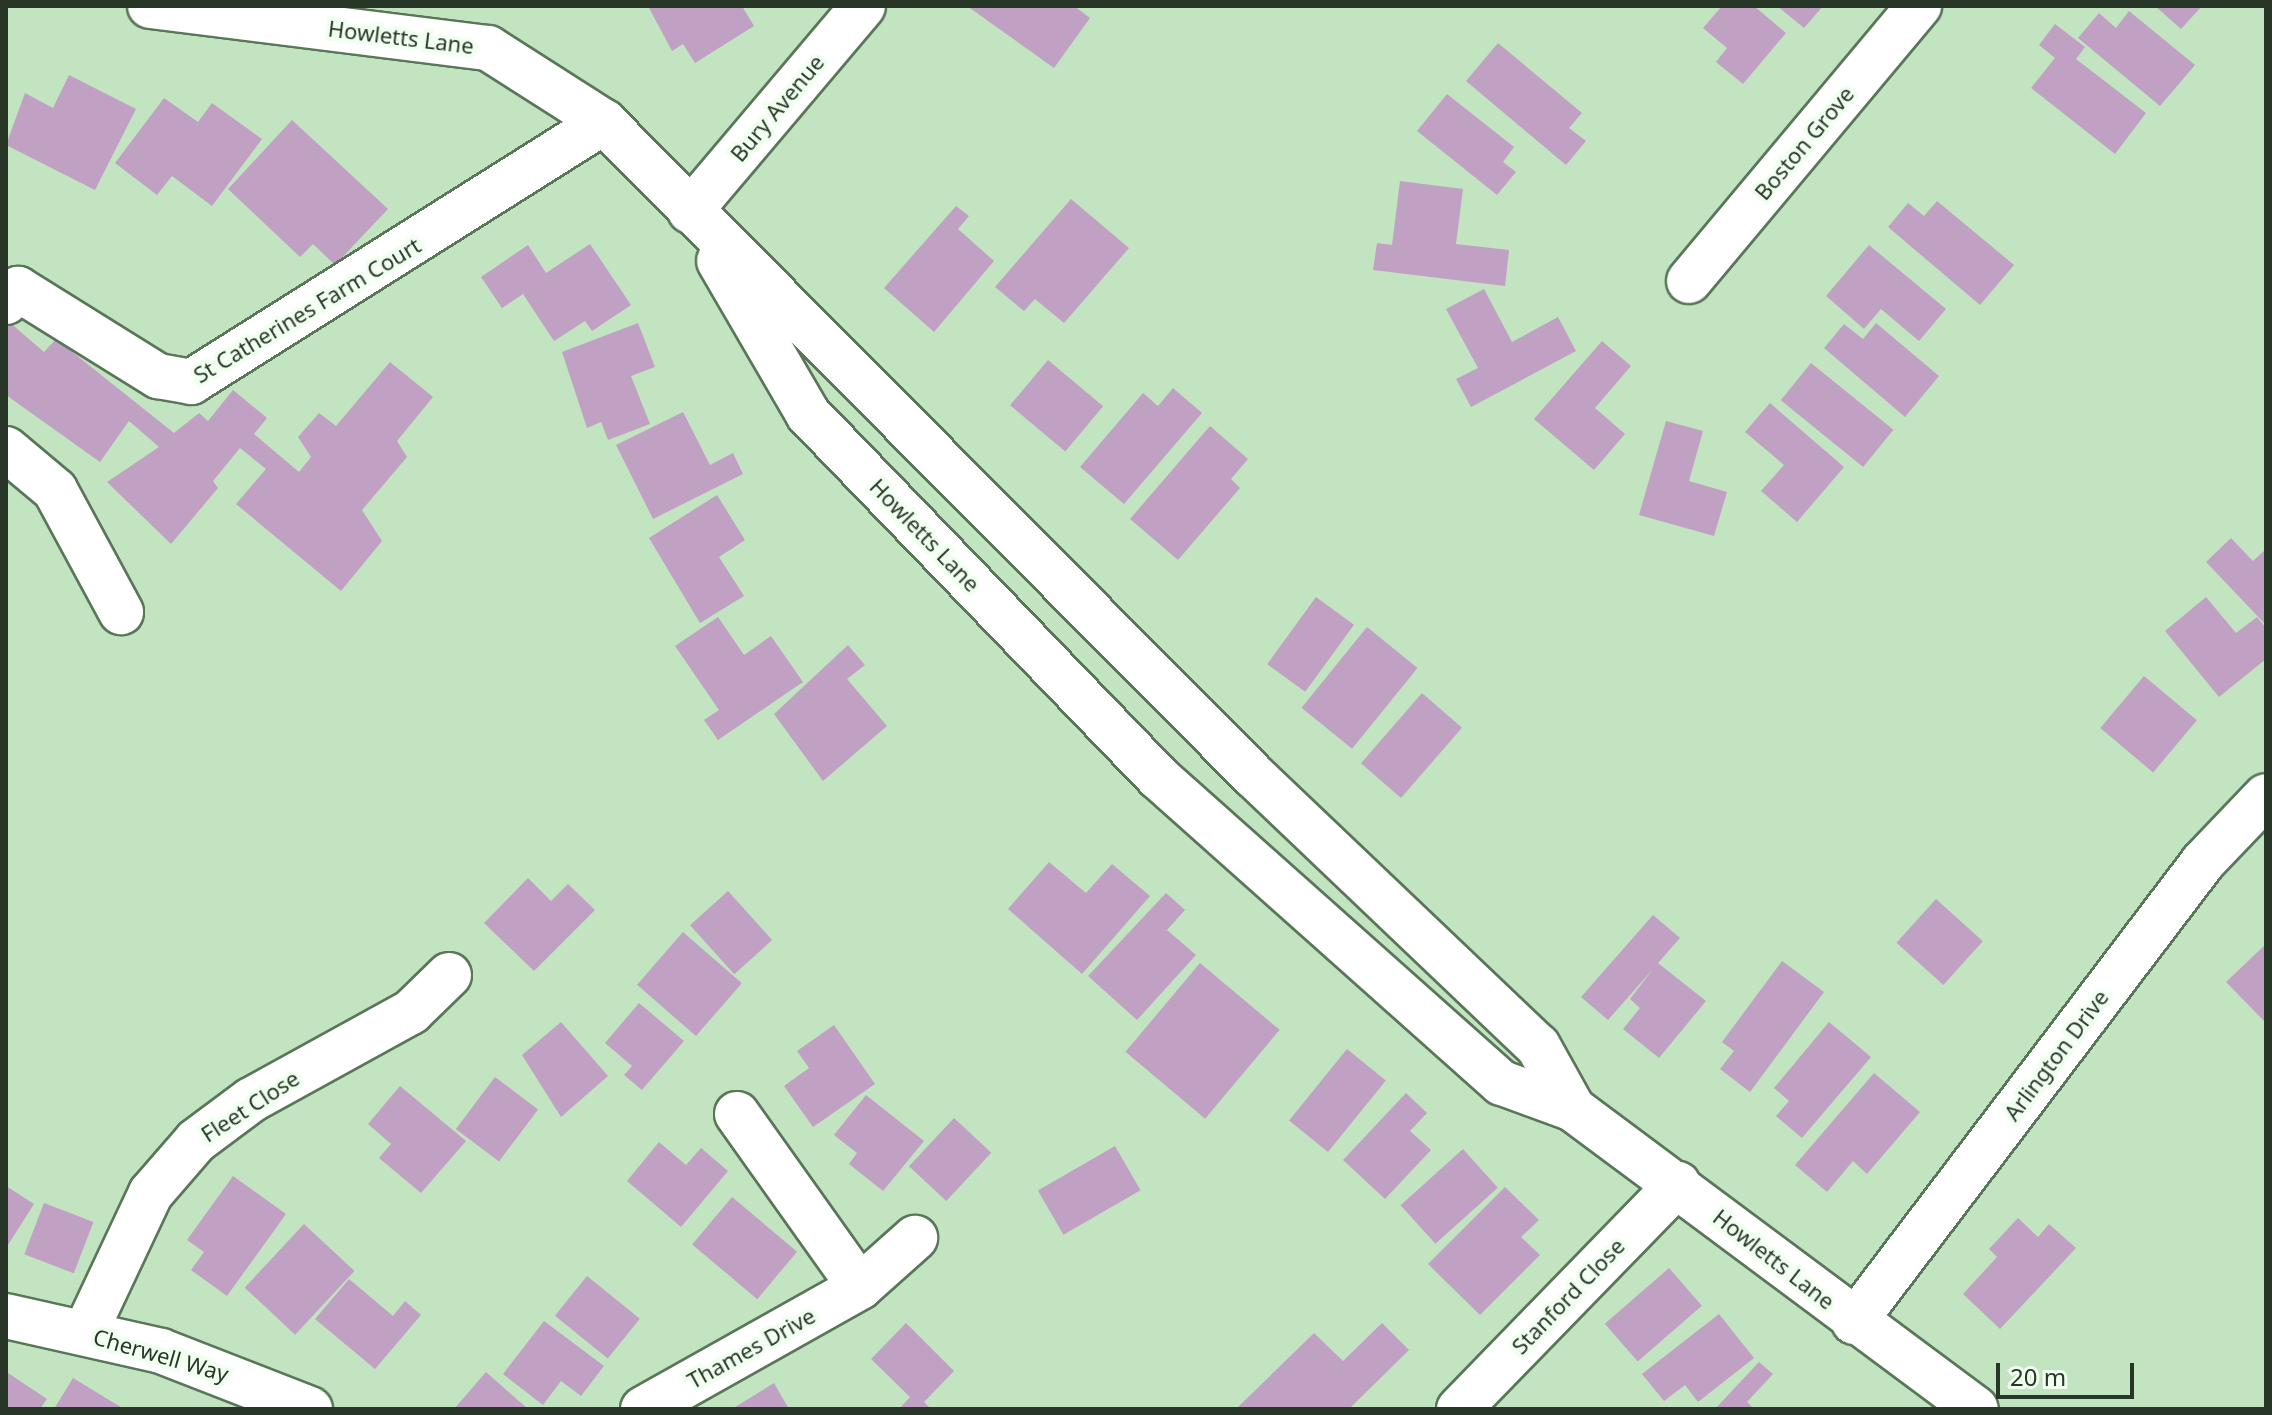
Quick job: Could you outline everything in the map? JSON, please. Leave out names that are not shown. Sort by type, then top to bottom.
[{"type":"street","name":"Howletts Lane","points":[[150,6],[488,48],[604,122],[1254,776],[1538,1046],[1573,1109]]},
{"type":"street","name":"Bury Avenue","points":[[690,211],[863,6]]},
{"type":"street","name":"Boston Grove","points":[[1689,281],[1919,6]]},
{"type":"street","name":"St Catherines Farm Court","points":[[6,302],[18,289],[158,376],[191,382],[604,122]]},
{"type":"street","name":"Howletts Lane","points":[[690,211],[808,414],[1209,823],[1502,1083],[1573,1109],[1678,1184],[1854,1322],[1976,1409]]},
{"type":"street","points":[[6,449],[55,490],[121,612]]},
{"type":"street","points":[[1209,823],[1254,776]]},
{"type":"street","name":"Arlington Drive","points":[[1854,1322],[2203,862],[2266,796]]},
{"type":"street","name":"Fleet Close","points":[[85,1333],[151,1193],[196,1141],[251,1100],[411,1012],[449,975]]},
{"type":"street","points":[[737,1114],[860,1287]]},
{"type":"street","name":"Stanford Close","points":[[1459,1409],[1678,1184]]},
{"type":"street","name":"Thames Drive","points":[[643,1409],[860,1287],[915,1238]]},
{"type":"street","name":"Cherwell Way","points":[[6,1316],[161,1351],[310,1409]]},
{"type":"building","points":[[648,6],[742,6],[754,26],[695,63],[683,44],[672,51]]},
{"type":"building","points":[[967,6],[1074,6],[1090,18],[1054,68]]},
{"type":"building","points":[[1722,6],[1754,6],[1786,33],[1743,84],[1716,62],[1727,48],[1703,28]]},
{"type":"building","points":[[1777,6],[1823,6],[1804,28]]},
{"type":"building","points":[[2155,6],[2202,6],[2181,29]]},
{"type":"building","points":[[2129,11],[2195,65],[2160,106],[2078,38],[2099,13],[2116,28]]},
{"type":"building","points":[[2055,24],[2085,47],[2076,59],[2146,113],[2115,154],[2031,88],[2055,58],[2039,45]]},
{"type":"building","points":[[1498,43],[1582,113],[1569,128],[1586,141],[1566,165],[1466,81]]},
{"type":"building","points":[[69,75],[136,109],[95,190],[6,145],[25,93],[53,108]]},
{"type":"building","points":[[1447,94],[1514,147],[1503,162],[1516,172],[1497,195],[1417,131]]},
{"type":"building","points":[[164,98],[198,122],[212,103],[262,139],[212,206],[172,176],[157,195],[115,163]]},
{"type":"building","points":[[292,120],[388,209],[335,265],[313,244],[300,257],[228,189]]},
{"type":"building","points":[[1400,181],[1463,189],[1456,244],[1509,250],[1505,286],[1373,270],[1377,243],[1392,245]]},
{"type":"building","points":[[1071,199],[1129,248],[1064,323],[1035,299],[1024,311],[995,287]]},
{"type":"building","points":[[1937,201],[2014,265],[1980,305],[1888,227],[1908,203],[1924,216]]},
{"type":"building","points":[[956,206],[969,216],[958,229],[994,261],[934,332],[884,288]]},
{"type":"building","points":[[590,244],[631,305],[592,331],[585,321],[554,341],[523,294],[502,308],[481,277],[528,245],[546,273]]},
{"type":"building","points":[[1869,245],[1946,309],[1919,341],[1881,309],[1864,329],[1826,296]]},
{"type":"building","points":[[1484,289],[1512,342],[1558,317],[1576,351],[1471,407],[1456,379],[1478,368],[1446,309]]},
{"type":"building","points":[[8,321],[44,352],[56,339],[174,433],[199,413],[208,421],[233,390],[267,418],[254,434],[299,472],[311,457],[298,437],[319,413],[336,426],[390,362],[433,397],[397,441],[407,457],[362,510],[382,541],[341,591],[236,504],[266,469],[240,448],[213,481],[218,488],[171,544],[107,482],[159,447],[129,421],[100,462],[6,395]]},
{"type":"building","points":[[638,323],[655,367],[631,376],[650,424],[608,440],[601,422],[587,428],[562,352]]},
{"type":"building","points":[[1876,323],[1939,376],[1905,417],[1824,348],[1844,324],[1863,339]]},
{"type":"building","points":[[1602,341],[1631,366],[1595,408],[1625,434],[1594,470],[1534,419]]},
{"type":"building","points":[[1048,360],[1103,406],[1065,451],[1010,405]]},
{"type":"building","points":[[1811,363],[1893,430],[1863,467],[1781,400]]},
{"type":"building","points":[[1173,388],[1202,413],[1124,504],[1080,467],[1143,393],[1158,406]]},
{"type":"building","points":[[1770,403],[1844,467],[1797,522],[1761,491],[1784,465],[1745,432]]},
{"type":"building","points":[[683,412],[710,465],[733,453],[743,474],[653,519],[616,445]]},
{"type":"building","points":[[1666,421],[1703,431],[1689,481],[1727,492],[1714,536],[1639,515]]},
{"type":"building","points":[[1210,426],[1248,459],[1231,479],[1240,488],[1178,560],[1130,519]]},
{"type":"building","points":[[717,495],[745,540],[719,557],[744,596],[700,623],[649,538]]},
{"type":"building","points":[[2231,538],[2253,561],[2266,549],[2266,625],[2206,562]]},
{"type":"building","points":[[1316,597],[1354,625],[1305,692],[1267,664]]},
{"type":"building","points":[[2206,597],[2236,633],[2257,617],[2266,628],[2266,659],[2219,697],[2165,631]]},
{"type":"building","points":[[718,617],[744,655],[771,636],[803,682],[718,740],[704,720],[719,710],[675,646]]},
{"type":"building","points":[[1367,627],[1418,668],[1352,749],[1302,708]]},
{"type":"building","points":[[848,645],[865,665],[847,679],[887,726],[823,781],[774,714]]},
{"type":"building","points":[[2144,676],[2197,720],[2153,772],[2100,728]]},
{"type":"building","points":[[1422,693],[1462,728],[1401,798],[1361,763]]},
{"type":"building","points":[[1049,862],[1086,893],[1112,864],[1150,896],[1082,974],[1008,909]]},
{"type":"building","points":[[528,878],[551,901],[568,884],[595,910],[534,971],[484,923]]},
{"type":"building","points":[[728,891],[772,940],[734,974],[690,925]]},
{"type":"building","points":[[1166,893],[1185,910],[1167,930],[1196,955],[1137,1020],[1088,976]]},
{"type":"building","points":[[1936,899],[1983,941],[1943,985],[1897,943]]},
{"type":"building","points":[[1653,915],[1680,938],[1658,963],[1706,1001],[1659,1058],[1623,1029],[1640,1008],[1630,999],[1653,969],[1608,1020],[1581,997]]},
{"type":"building","points":[[683,932],[742,983],[696,1036],[637,985]]},
{"type":"building","points":[[2266,944],[2266,1023],[2226,982]]},
{"type":"building","points":[[1782,961],[1824,992],[1750,1092],[1720,1069],[1734,1051],[1722,1042]]},
{"type":"building","points":[[1200,963],[1280,1030],[1205,1119],[1125,1052]]},
{"type":"building","points":[[639,1003],[684,1041],[642,1090],[624,1075],[632,1066],[605,1043]]},
{"type":"building","points":[[561,1022],[608,1076],[561,1117],[522,1055]]},
{"type":"building","points":[[1829,1022],[1871,1057],[1802,1138],[1776,1116],[1789,1101],[1774,1088]]},
{"type":"building","points":[[834,1025],[875,1084],[813,1127],[784,1086],[809,1068],[797,1051]]},
{"type":"building","points":[[1347,1049],[1386,1080],[1328,1152],[1289,1120]]},
{"type":"building","points":[[1874,1073],[1920,1112],[1867,1174],[1853,1161],[1827,1192],[1795,1165]]},
{"type":"building","points":[[495,1077],[538,1109],[499,1161],[456,1129]]},
{"type":"building","points":[[400,1086],[466,1141],[421,1193],[379,1158],[391,1144],[368,1124]]},
{"type":"building","points":[[1406,1093],[1427,1113],[1410,1131],[1431,1150],[1385,1199],[1343,1160]]},
{"type":"building","points":[[866,1095],[924,1141],[883,1191],[849,1164],[857,1153],[834,1135]]},
{"type":"building","points":[[954,1118],[991,1153],[946,1201],[909,1166]]},
{"type":"building","points":[[659,1142],[686,1165],[701,1148],[728,1171],[681,1227],[627,1181]]},
{"type":"building","points":[[1115,1146],[1140,1190],[1063,1235],[1038,1190]]},
{"type":"building","points":[[1463,1149],[1498,1188],[1435,1244],[1401,1205]]},
{"type":"building","points":[[233,1176],[286,1214],[227,1296],[191,1270],[204,1252],[187,1240]]},
{"type":"building","points":[[6,1186],[34,1204],[6,1248]]},
{"type":"building","points":[[1505,1187],[1539,1220],[1521,1237],[1540,1255],[1480,1315],[1428,1264]]},
{"type":"building","points":[[732,1197],[797,1252],[757,1299],[692,1244]]},
{"type":"building","points":[[44,1203],[93,1222],[74,1273],[24,1254]]},
{"type":"building","points":[[2018,1218],[2038,1237],[2049,1224],[2076,1248],[2000,1329],[1963,1294],[1997,1257],[1989,1249]]},
{"type":"building","points":[[304,1224],[354,1271],[295,1335],[245,1288]]},
{"type":"building","points":[[1669,1268],[1702,1306],[1638,1362],[1605,1324]]},
{"type":"building","points":[[587,1276],[640,1319],[608,1358],[555,1316]]},
{"type":"building","points":[[349,1279],[393,1316],[405,1301],[421,1315],[375,1369],[315,1319]]},
{"type":"building","points":[[1719,1314],[1754,1358],[1698,1402],[1685,1385],[1664,1401],[1642,1374]]},
{"type":"building","points":[[544,1321],[604,1366],[581,1396],[561,1381],[543,1405],[503,1374]]},
{"type":"building","points":[[906,1323],[954,1371],[924,1402],[931,1409],[899,1409],[910,1397],[871,1359]]},
{"type":"building","points":[[1382,1323],[1409,1350],[1349,1409],[1238,1407],[1314,1333],[1343,1361]]},
{"type":"building","points":[[1759,1362],[1773,1374],[1747,1402],[1754,1409],[1715,1409]]},
{"type":"building","points":[[486,1372],[528,1409],[454,1409]]},
{"type":"building","points":[[8,1373],[47,1399],[40,1409],[6,1409]]},
{"type":"building","points":[[73,1378],[124,1409],[54,1409]]},
{"type":"building","points":[[774,1383],[789,1409],[732,1409]]}]
